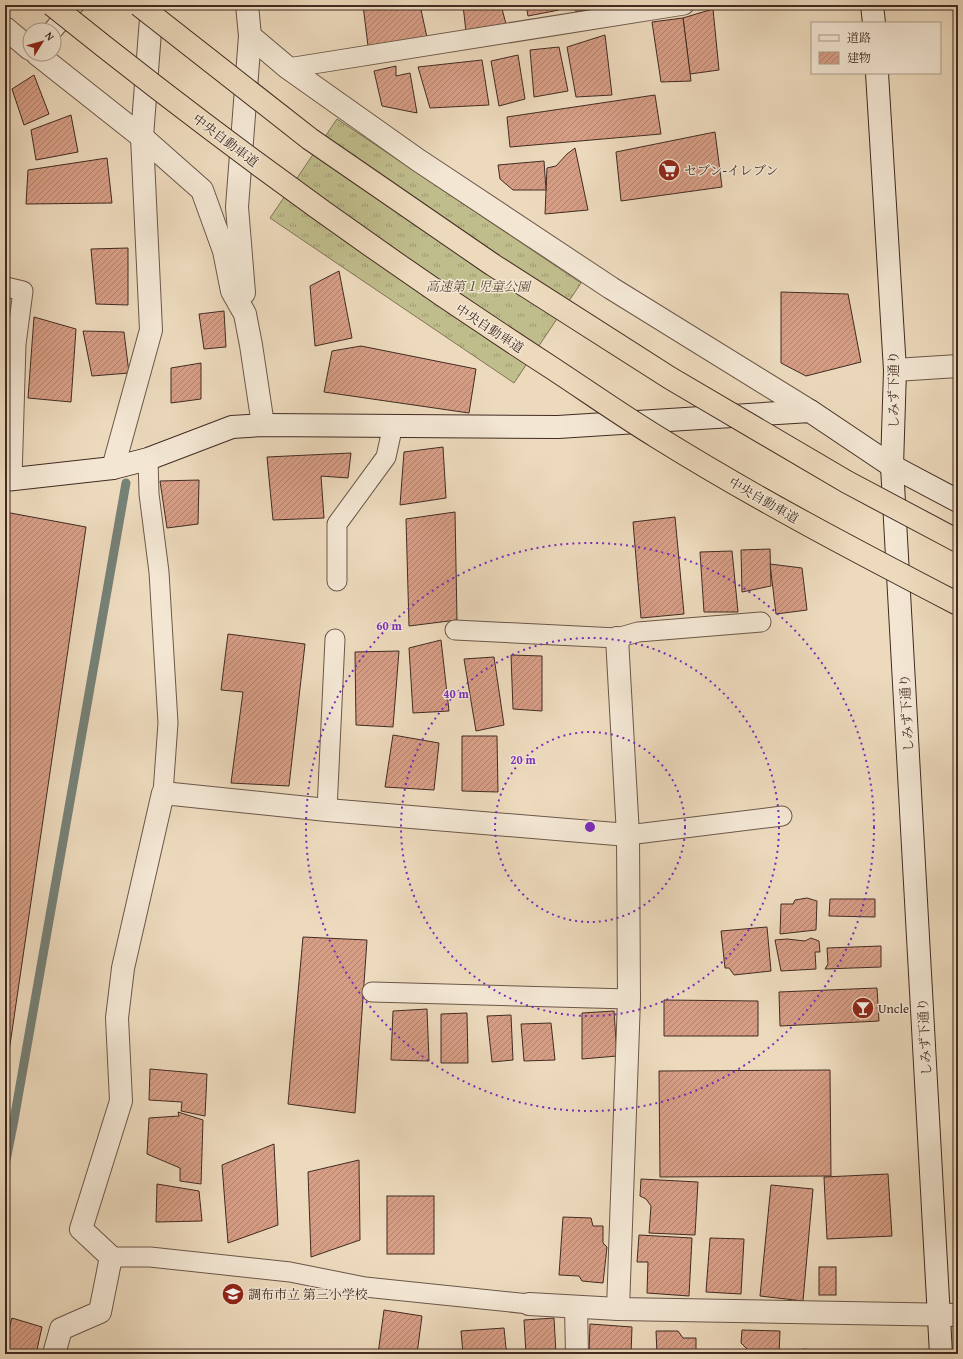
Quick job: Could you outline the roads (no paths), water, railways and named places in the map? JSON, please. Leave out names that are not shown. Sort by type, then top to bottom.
[{"type":"highway","name":"中央自動車道","points":[[52,5],[117,57],[282,183],[463,310],[664,441],[819,532],[958,604]]},
{"type":"highway","points":[[139,5],[310,139],[493,265],[670,378],[847,482],[958,541]]},
{"type":"street","points":[[113,468],[151,330],[142,137],[152,5]]},
{"type":"street","points":[[247,5],[250,36],[237,207],[245,314],[251,345],[262,425]]},
{"type":"street","points":[[872,5],[874,22]]},
{"type":"street","points":[[5,28],[22,42]]},
{"type":"street","points":[[250,36],[288,68],[418,160],[611,288],[810,411],[892,466],[958,501]]},
{"type":"street","points":[[47,62],[142,137],[202,190],[224,251],[232,291],[245,314]]},
{"type":"street","name":"しみず下通り","points":[[877,74],[895,370],[892,466],[949,1314],[941,1354]]},
{"type":"street","points":[[895,370],[958,366]]},
{"type":"street","points":[[9,480],[113,468],[148,459],[232,427],[262,425],[393,425],[558,427],[810,411]]},
{"type":"street","points":[[617,638],[628,835],[629,998],[618,1309]]},
{"type":"street","points":[[54,1354],[61,1330],[100,1312],[111,1257],[81,1229],[121,1101],[116,1018],[123,968],[163,793],[327,810],[628,835]]},
{"type":"street","points":[[529,1304],[618,1309],[949,1314]]},
{"type":"street","points":[[576,1307],[577,1354]]},
{"type":"lane","points":[[60,22],[74,5]]},
{"type":"lane","points":[[288,68],[684,5]]},
{"type":"lane","points":[[6,287],[23,291],[16,344],[9,480]]},
{"type":"lane","points":[[337,581],[337,524],[386,457],[393,425]]},
{"type":"lane","points":[[148,459],[149,494],[159,572],[168,723],[163,793]]},
{"type":"lane","points":[[455,630],[617,638],[638,632],[761,622]]},
{"type":"lane","points":[[327,810],[335,639]]},
{"type":"lane","points":[[628,835],[782,816]]},
{"type":"lane","points":[[372,992],[629,998]]},
{"type":"lane","points":[[111,1257],[150,1257],[290,1272],[365,1287],[529,1304]]},
{"type":"waterway","points":[[5,1165],[126,483]]},
{"type":"place","name":"セブン-イレブン","points":[[669,170]]},
{"type":"place","name":"Uncle","points":[[863,1008]]},
{"type":"place","name":"調布市立 第三小学校","points":[[233,1294]]},
{"type":"park label","name":"高速第１児童公園","points":[[478,286]]}]
